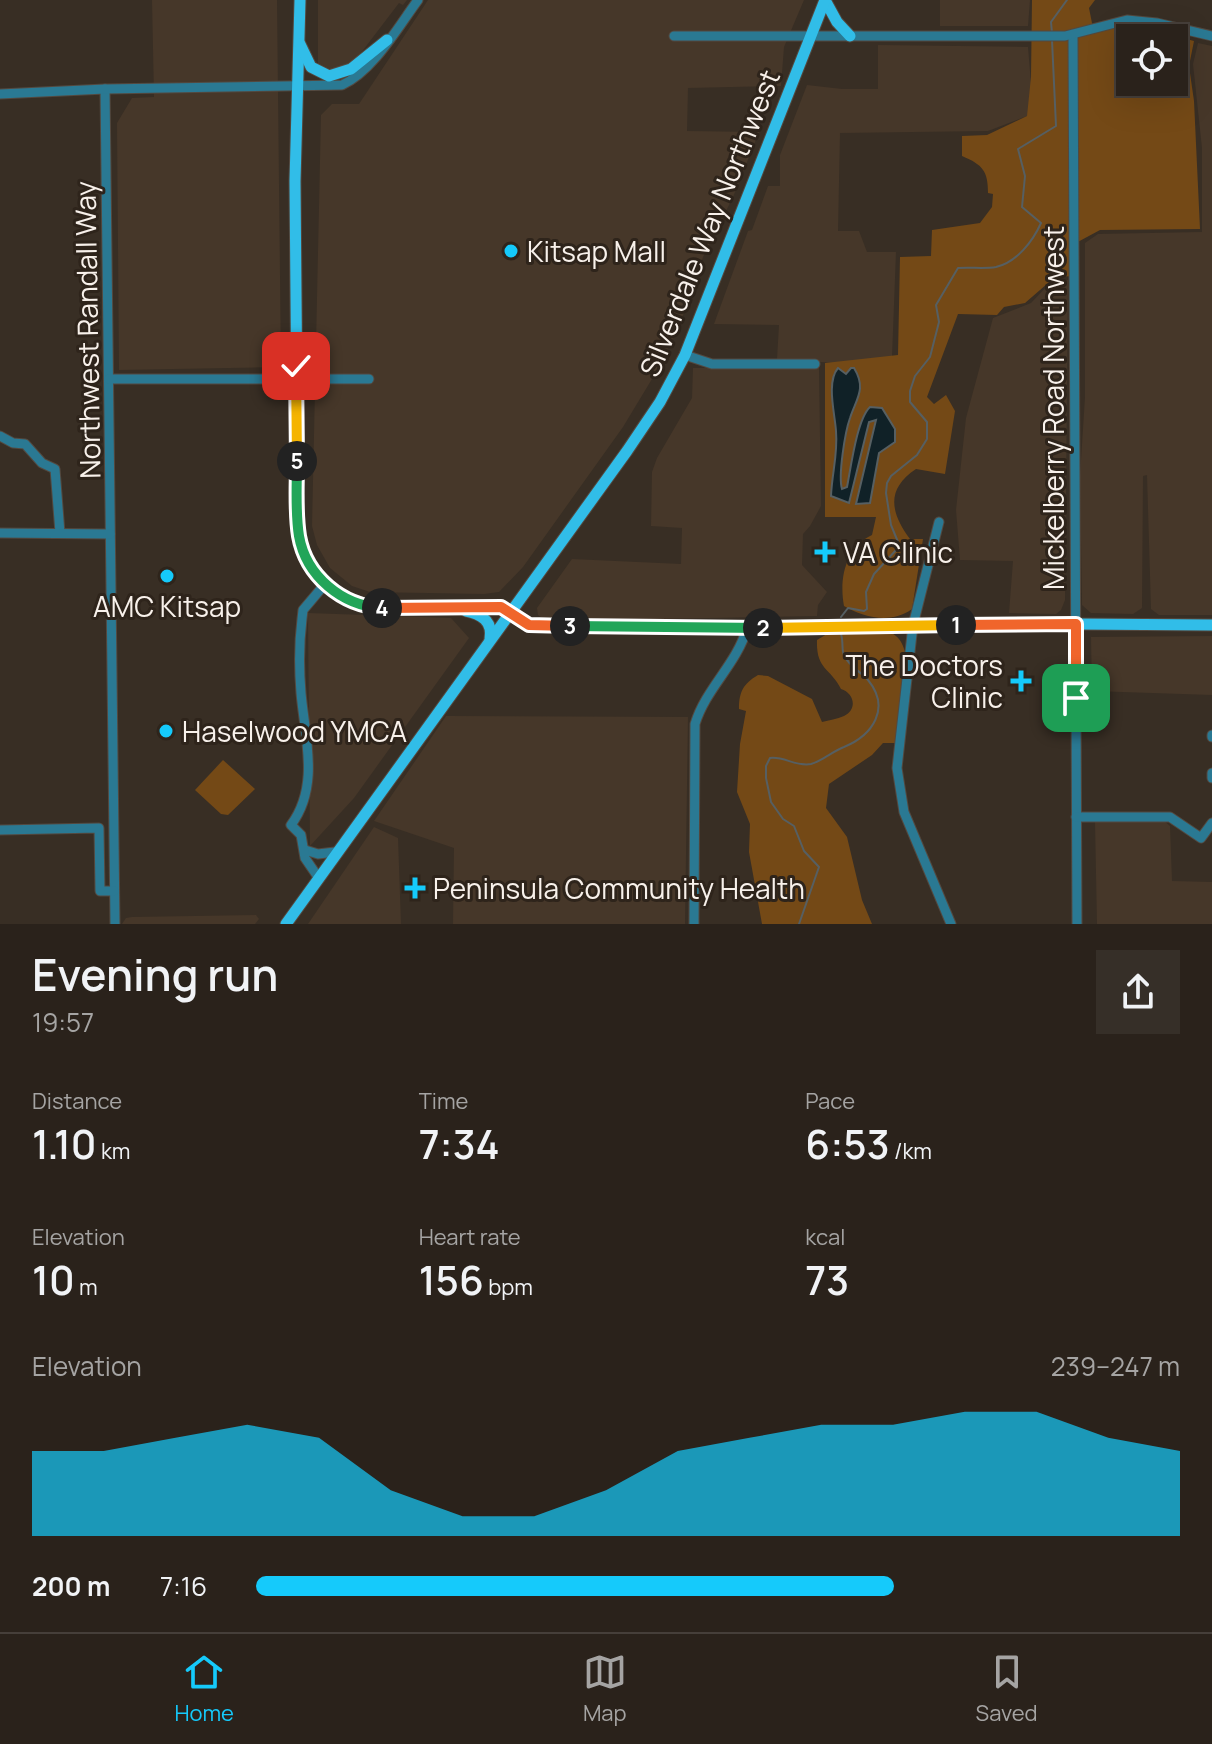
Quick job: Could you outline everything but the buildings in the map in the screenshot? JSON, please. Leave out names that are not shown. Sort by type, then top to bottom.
[{"type":"main road","points":[[300,0],[296,85],[298,531],[307,560],[325,584],[343,597],[373,607],[498,607],[535,626],[1212,625]]},
{"type":"main road","points":[[825,0],[837,22],[850,36]]},
{"type":"main road","name":"Silverdale Way Northwest","points":[[286,924],[660,402],[685,355],[825,0]]},
{"type":"main road","points":[[299,41],[311,67],[329,76],[351,69],[387,40]]},
{"type":"main road","points":[[445,607],[475,613],[485,619],[491,628],[489,641]]},
{"type":"street","points":[[0,94],[105,89],[332,86],[349,82],[369,65],[418,0]]},
{"type":"street","points":[[674,36],[1057,36],[1133,20],[1212,36]]},
{"type":"street","name":"Mickelberry Road Northwest","points":[[1073,35],[1077,924]]},
{"type":"street","name":"Northwest Randall Way","points":[[105,89],[115,924]]},
{"type":"street","points":[[685,355],[712,364],[815,364]]},
{"type":"street","points":[[109,379],[369,379]]},
{"type":"street","points":[[0,436],[13,443],[25,444],[42,463],[55,469],[60,533]]},
{"type":"street","points":[[939,522],[913,625],[898,750],[899,787],[914,838],[951,924]]},
{"type":"street","points":[[0,533],[110,534]]},
{"type":"street","points":[[318,877],[305,858],[301,835],[291,825],[301,812],[308,788],[307,725],[300,675],[303,610],[325,584]]},
{"type":"street","points":[[694,924],[695,724],[706,698],[740,648],[747,628]]},
{"type":"street","points":[[1076,817],[1166,817],[1177,820],[1201,838],[1212,823]]},
{"type":"street","points":[[0,830],[99,828],[100,891],[114,891]]},
{"type":"street","points":[[305,850],[318,854],[335,852]]},
{"type":"shaded area","points":[[152,0],[277,0],[281,367],[119,370],[117,123],[132,98],[154,97]]},
{"type":"shaded area","points":[[318,0],[407,0],[403,5],[399,3],[354,62],[347,67],[328,71],[318,64]]},
{"type":"shaded area","points":[[428,0],[804,0],[784,47],[781,86],[688,88],[687,131],[759,132],[733,197],[703,257],[680,324],[658,369],[623,427],[523,567],[499,592],[484,594],[370,592],[352,586],[330,568],[317,545],[312,526],[321,115],[332,104],[359,104]]},
{"type":"shaded area","points":[[940,0],[1030,0],[1028,26],[940,26]]},
{"type":"shaded area","points":[[1032,0],[1095,0],[1089,8],[1093,28],[1116,26],[1116,96],[1188,96],[1188,39],[1194,41],[1189,66],[1194,101],[1200,229],[1100,230],[1074,244],[1074,276],[1055,277],[1025,303],[1004,307],[997,315],[958,314],[927,397],[934,404],[946,395],[955,411],[945,474],[916,469],[900,485],[894,501],[898,519],[910,539],[923,539],[912,609],[887,618],[860,614],[844,606],[842,585],[850,556],[872,535],[876,517],[825,517],[825,363],[898,355],[900,257],[931,256],[932,230],[980,223],[992,207],[993,194],[988,193],[983,170],[962,156],[962,136],[987,135],[1027,116]]},
{"type":"shaded area","points":[[1198,43],[1212,46],[1212,615],[1159,615],[1151,609],[1147,475],[1143,476],[1142,608],[1133,614],[1091,613],[1082,605],[1080,476],[1085,397],[1085,243],[1098,234],[1202,232],[1202,148],[1193,64]]},
{"type":"shaded area","points":[[878,45],[1028,47],[1033,107],[1027,116],[988,131],[840,133],[838,231],[859,231],[867,252],[896,252],[892,357],[836,363],[777,359],[779,325],[714,324],[768,186],[780,186],[780,155],[807,85],[878,89]]},
{"type":"shaded area","points":[[1068,280],[1065,600],[1056,614],[1009,613],[1013,561],[960,560],[956,510],[966,418],[993,318],[1031,303],[1051,282]]},
{"type":"shaded area","points":[[693,368],[819,368],[821,506],[803,534],[802,565],[827,592],[818,605],[817,616],[547,621],[538,615],[537,608],[572,559],[681,564],[682,528],[651,526],[652,472],[692,398]]},
{"type":"shaded area","points":[[838,368],[846,374],[854,368],[860,382],[844,443],[842,489],[847,487],[858,432],[870,407],[882,408],[895,429],[895,442],[879,453],[870,503],[856,504],[876,420],[869,422],[849,503],[831,496],[836,456],[832,381]]},
{"type":"shaded area","points":[[308,613],[451,618],[469,638],[354,798],[310,846]]},
{"type":"shaded area","points":[[891,633],[900,640],[907,666],[899,743],[883,743],[872,755],[829,784],[826,808],[847,837],[862,900],[872,924],[762,924],[749,852],[750,824],[737,792],[746,711],[739,709],[743,689],[758,675],[768,676],[812,699],[822,722],[841,717],[851,709],[853,701],[821,663],[817,640],[827,634]]},
{"type":"shaded area","points":[[1212,636],[1212,695],[1092,691],[1091,637]]},
{"type":"shaded area","points":[[446,716],[688,717],[685,924],[453,924],[454,848],[374,821]]},
{"type":"shaded area","points":[[223,760],[255,789],[228,815],[221,814],[195,790]]},
{"type":"shaded area","points":[[1164,821],[1170,826],[1172,881],[1212,882],[1212,924],[1097,924],[1095,822]]},
{"type":"shaded area","points":[[374,827],[398,838],[401,924],[308,924]]},
{"type":"shaded area","points":[[256,915],[259,919],[255,924],[122,924],[126,918],[132,917]]},
{"type":"waterway","points":[[1052,33],[1051,22],[1067,0]]},
{"type":"waterway","points":[[841,617],[848,608],[867,609],[866,592],[874,574],[897,549],[886,493],[887,483],[917,455],[927,439],[927,422],[910,402],[910,391],[915,376],[930,357],[939,322],[936,305],[958,268],[996,267],[1011,261],[1029,244],[1041,223],[1022,207],[1025,176],[1018,149],[1056,126],[1052,40]]},
{"type":"waterway","points":[[799,924],[819,867],[804,851],[794,826],[783,819],[771,802],[766,766],[770,758],[800,764],[815,763],[854,742],[876,720],[878,701],[875,690],[845,656],[841,634]]},
{"type":"place","name":"Kitsap Mall","points":[[511,251]]},
{"type":"place","name":"VA Clinic","points":[[825,552]]},
{"type":"place","name":"AMC Kitsap","points":[[167,576]]},
{"type":"place","name":"The Doctors Clinic","points":[[1021,681]]},
{"type":"place","name":"Haselwood YMCA","points":[[166,731]]},
{"type":"place","name":"Peninsula Community Health","points":[[415,888]]},
{"type":"route","points":[[296,366],[300,540],[307,560],[318,577],[350,600],[365,606],[389,608],[501,607],[526,624],[535,626],[804,628],[1076,624],[1076,698]]}]
